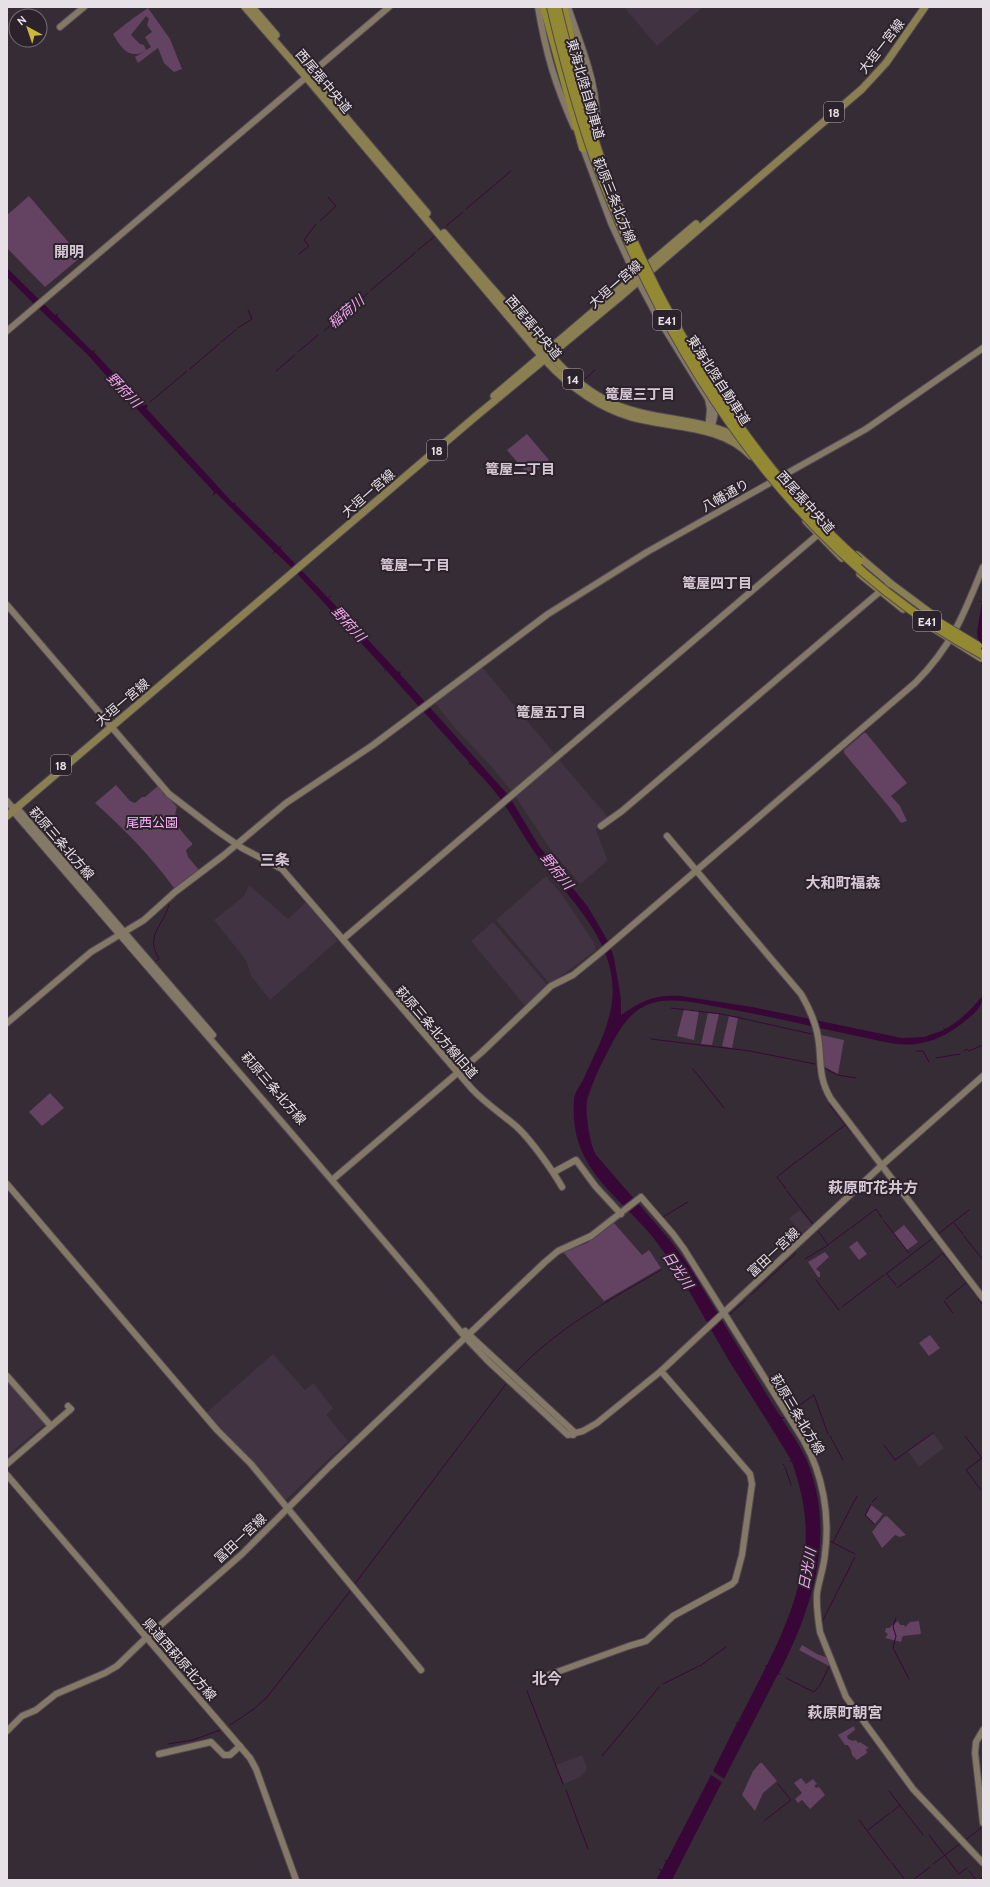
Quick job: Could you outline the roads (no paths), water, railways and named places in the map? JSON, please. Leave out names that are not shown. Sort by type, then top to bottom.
[{"type":"highway","points":[[544,7],[583,148]]},
{"type":"highway","name":"東海北陸自動車道","points":[[551,7],[577,106],[612,205],[657,302],[709,390],[760,462],[798,508],[838,550],[912,611],[981,657]]},
{"type":"highway","name":"東海北陸自動車道","points":[[557,7],[583,105],[618,203],[663,300],[700,366],[728,408],[790,491],[842,545],[873,574],[904,598],[947,628],[983,649]]},
{"type":"highway","points":[[563,7],[597,140]]},
{"type":"main road","name":"西尾張中央道","points":[[245,7],[308,75]]},
{"type":"main road","name":"西尾張中央道","points":[[252,7],[546,356],[576,389],[614,411],[642,420],[709,428],[729,432],[750,445],[782,476],[827,526],[854,552],[890,583],[957,630],[983,646]]},
{"type":"main road","name":"大垣一宮線","points":[[7,816],[12,809],[476,417],[870,76],[921,7]]},
{"type":"main road","name":"大垣一宮線","points":[[638,276],[862,89],[886,63],[925,7]]},
{"type":"main road","name":"西尾張中央道","points":[[709,428],[744,449],[818,535],[881,592],[909,613],[981,657]]},
{"type":"street","points":[[60,27],[84,7]]},
{"type":"street","points":[[7,331],[389,7]]},
{"type":"street","name":"萩原三条北方線","points":[[538,7],[548,62],[583,148],[611,223],[658,318],[707,397],[710,405],[709,428]]},
{"type":"street","name":"萩原三条北方線","points":[[568,7],[593,80],[597,105],[597,140],[600,167],[606,196],[638,276]]},
{"type":"street","name":"八幡通り","points":[[7,1023],[90,952],[144,920],[175,892],[286,803],[348,763],[566,602],[647,552],[866,429],[983,348]]},
{"type":"street","points":[[343,940],[827,526]]},
{"type":"street","points":[[334,1179],[458,1073],[551,986],[573,975],[600,953],[910,688],[933,665],[951,640],[968,605],[983,567]]},
{"type":"street","points":[[601,826],[622,811],[890,583]]},
{"type":"street","points":[[7,605],[111,725]]},
{"type":"street","name":"萩原三条北方線旧道","points":[[111,725],[169,794],[182,806],[236,844],[282,869],[458,1073],[486,1103],[518,1128],[554,1172],[562,1187]]},
{"type":"street","name":"萩原三条北方線","points":[[7,801],[12,809],[122,933],[334,1179],[467,1336]]},
{"type":"street","points":[[667,836],[796,988],[811,1014],[817,1033],[820,1071],[827,1092],[881,1166],[983,1298]]},
{"type":"street","name":"富田一宮線","points":[[467,1336],[488,1361],[568,1435],[573,1435],[583,1431],[597,1423],[661,1371],[706,1331],[881,1166],[983,1076]]},
{"type":"street","points":[[554,1172],[576,1160],[596,1187],[621,1214],[642,1197],[673,1234],[723,1314]]},
{"type":"street","points":[[7,1184],[217,1430],[251,1464],[421,1670]]},
{"type":"street","name":"冨田一宮線","points":[[7,1730],[22,1716],[36,1710],[56,1694],[114,1668],[147,1636],[242,1554],[287,1508],[538,1268],[558,1251],[588,1238],[621,1214]]},
{"type":"street","name":"萩原三条北方線","points":[[723,1314],[804,1441],[816,1468],[823,1492],[826,1526],[825,1553],[818,1592],[820,1632],[846,1697],[913,1789],[983,1863]]},
{"type":"street","points":[[542,1678],[646,1641],[673,1616],[735,1581],[742,1554],[752,1484],[750,1474],[661,1371]]},
{"type":"street","points":[[7,1376],[51,1426]]},
{"type":"street","points":[[7,1464],[71,1409],[68,1406]]},
{"type":"street","name":"県道西萩原北方線","points":[[7,1475],[240,1746],[256,1769],[296,1880]]},
{"type":"street","points":[[983,1730],[976,1742],[975,1753],[983,1823]]},
{"type":"street","points":[[158,1754],[211,1742],[224,1755],[230,1755],[240,1746]]},
{"type":"water","points":[[7,268],[55,315],[59,313],[57,316],[92,351],[96,350],[94,352],[144,406],[146,404],[148,406],[146,408],[233,503],[236,502],[235,504],[279,547],[283,545],[280,548],[356,627],[358,625],[357,628],[398,672],[401,672],[400,674],[509,796],[539,846],[588,907],[609,943],[614,958],[621,999],[621,1015],[642,1002],[656,997],[681,996],[752,1007],[902,1038],[924,1037],[944,1030],[943,1027],[945,1029],[956,1022],[970,1010],[983,995],[980,1007],[975,1013],[950,1032],[928,1042],[906,1045],[693,1002],[660,1001],[643,1007],[627,1020],[615,1037],[599,1068],[589,1093],[587,1101],[587,1121],[596,1155],[669,1239],[689,1266],[773,1405],[781,1417],[785,1417],[782,1419],[805,1458],[811,1472],[818,1498],[820,1524],[816,1575],[801,1625],[779,1673],[782,1675],[778,1674],[724,1779],[713,1771],[737,1723],[735,1722],[738,1722],[766,1667],[764,1666],[767,1665],[774,1651],[791,1610],[799,1582],[805,1552],[802,1550],[805,1550],[806,1539],[805,1516],[796,1473],[792,1462],[789,1461],[791,1460],[728,1359],[686,1286],[648,1231],[602,1183],[592,1170],[578,1141],[574,1120],[574,1097],[602,1038],[610,1013],[613,988],[610,966],[602,944],[577,905],[533,850],[498,796],[470,764],[469,765],[469,762],[386,670],[384,672],[385,669],[291,567],[275,552],[272,555],[274,551],[216,493],[212,496],[214,492],[124,395],[122,393],[120,395],[121,392],[87,354],[34,304],[31,306],[33,303],[7,277]]},
{"type":"water","points":[[983,599],[983,672],[977,632],[982,602],[978,601],[982,601]]},
{"type":"water","points":[[711,1775],[722,1782],[672,1880],[656,1880],[661,1871],[657,1868],[662,1870],[666,1861],[664,1860],[667,1860]]},
{"type":"waterway","name":"稲荷川","points":[[466,209],[511,171]]},
{"type":"waterway","points":[[320,221],[336,206],[328,197]]},
{"type":"waterway","name":"稲荷川","points":[[446,226],[463,212]]},
{"type":"waterway","points":[[299,254],[309,246],[304,240],[316,224]]},
{"type":"waterway","name":"稲荷川","points":[[418,250],[435,236]]},
{"type":"waterway","name":"稲荷川","points":[[371,290],[415,253]]},
{"type":"waterway","name":"稲荷川","points":[[324,331],[368,293]]},
{"type":"waterway","points":[[238,328],[252,319],[248,310]]},
{"type":"waterway","points":[[221,342],[236,330]]},
{"type":"waterway","name":"稲荷川","points":[[298,352],[318,335]]},
{"type":"waterway","points":[[190,369],[219,344]]},
{"type":"waterway","name":"稲荷川","points":[[276,371],[295,355]]},
{"type":"waterway","points":[[585,379],[595,370]]},
{"type":"waterway","name":"野府川","points":[[150,402],[187,371]]},
{"type":"waterway","points":[[156,961],[159,959],[155,951],[154,937],[169,905]]},
{"type":"waterway","points":[[671,1008],[722,1014],[812,1034]]},
{"type":"waterway","points":[[651,1039],[750,1051],[815,1064]]},
{"type":"waterway","points":[[964,1051],[967,1049],[969,1051],[983,1045]]},
{"type":"waterway","points":[[917,1051],[923,1051],[929,1062]]},
{"type":"waterway","points":[[936,1058],[960,1054]]},
{"type":"waterway","points":[[824,1068],[837,1075],[856,1078]]},
{"type":"waterway","points":[[693,1069],[724,1108]]},
{"type":"waterway","points":[[829,1104],[851,1132]]},
{"type":"waterway","points":[[799,1160],[845,1125]]},
{"type":"waterway","points":[[786,1189],[777,1177],[797,1161]]},
{"type":"waterway","points":[[787,1191],[813,1224]]},
{"type":"waterway","points":[[663,1217],[688,1202]]},
{"type":"waterway","points":[[908,1206],[930,1235]]},
{"type":"waterway","points":[[851,1228],[876,1209],[882,1218]]},
{"type":"waterway","points":[[938,1234],[969,1210]]},
{"type":"waterway","points":[[884,1221],[909,1253]]},
{"type":"waterway","points":[[954,1223],[963,1234]]},
{"type":"waterway","points":[[805,1259],[825,1247],[849,1229]]},
{"type":"waterway","points":[[818,1231],[828,1245]]},
{"type":"waterway","points":[[964,1236],[983,1260]]},
{"type":"waterway","points":[[886,1274],[933,1238],[941,1249]]},
{"type":"waterway","points":[[751,1295],[796,1253]]},
{"type":"waterway","points":[[943,1253],[976,1295]]},
{"type":"waterway","points":[[923,1269],[943,1253]]},
{"type":"waterway","name":"日光川","points":[[668,1265],[673,1263]]},
{"type":"waterway","name":"日光川","points":[[516,1372],[532,1356],[566,1328],[661,1270]]},
{"type":"waterway","points":[[897,1288],[921,1270]]},
{"type":"waterway","points":[[887,1274],[896,1285]]},
{"type":"waterway","points":[[842,1307],[884,1275]]},
{"type":"waterway","points":[[816,1280],[839,1310]]},
{"type":"waterway","points":[[946,1299],[966,1283]]},
{"type":"waterway","points":[[978,1299],[983,1305]]},
{"type":"waterway","points":[[729,1315],[745,1301]]},
{"type":"waterway","points":[[944,1301],[953,1313]]},
{"type":"waterway","points":[[354,1585],[506,1384]]},
{"type":"waterway","points":[[790,1412],[814,1395],[828,1434]]},
{"type":"waterway","points":[[884,1445],[895,1460],[933,1433]]},
{"type":"waterway","points":[[830,1436],[843,1460]]},
{"type":"waterway","points":[[965,1436],[982,1458],[966,1470],[981,1490]]},
{"type":"waterway","points":[[785,1467],[791,1485]]},
{"type":"waterway","points":[[833,1542],[857,1496]]},
{"type":"waterway","points":[[872,1502],[877,1497]]},
{"type":"waterway","points":[[871,1505],[865,1515],[874,1524]]},
{"type":"waterway","points":[[828,1540],[855,1554]]},
{"type":"waterway","points":[[822,1622],[855,1557]]},
{"type":"waterway","points":[[230,1725],[254,1709],[268,1696],[351,1590]]},
{"type":"waterway","points":[[896,1618],[893,1627],[896,1636],[893,1648],[909,1679]]},
{"type":"waterway","points":[[700,1666],[726,1647]]},
{"type":"waterway","points":[[786,1678],[814,1692],[820,1685],[830,1665]]},
{"type":"waterway","points":[[663,1684],[699,1666]]},
{"type":"waterway","points":[[643,1707],[659,1687]]},
{"type":"waterway","points":[[527,1691],[563,1784]]},
{"type":"waterway","points":[[602,1756],[642,1708]]},
{"type":"waterway","points":[[168,1744],[193,1740],[220,1730]]},
{"type":"waterway","points":[[764,1821],[791,1800],[778,1784]]},
{"type":"waterway","points":[[566,1790],[588,1849]]},
{"type":"waterway","points":[[889,1791],[923,1835]]},
{"type":"waterway","points":[[892,1812],[900,1805]]},
{"type":"waterway","points":[[868,1830],[890,1813]]},
{"type":"waterway","points":[[859,1820],[890,1861]]},
{"type":"waterway","points":[[964,1841],[981,1828]]},
{"type":"waterway","points":[[929,1835],[959,1874],[967,1868]]},
{"type":"waterway","points":[[933,1864],[961,1843]]},
{"type":"waterway","points":[[892,1863],[905,1880]]},
{"type":"waterway","points":[[913,1880],[930,1867]]},
{"type":"waterway","points":[[969,1871],[976,1880]]},
{"type":"waterway","points":[[979,1880],[983,1877]]},
{"type":"district","name":"開明","points":[[69,252]]},
{"type":"district","name":"篭屋三丁目","points":[[640,394]]},
{"type":"district","name":"篭屋二丁目","points":[[520,469]]},
{"type":"district","name":"篭屋一丁目","points":[[415,565]]},
{"type":"district","name":"篭屋四丁目","points":[[717,583]]},
{"type":"district","name":"篭屋五丁目","points":[[551,712]]},
{"type":"district","name":"三条","points":[[275,860]]},
{"type":"district","name":"大和町福森","points":[[843,883]]},
{"type":"district","name":"萩原町花井方","points":[[873,1188]]},
{"type":"district","name":"北今","points":[[547,1679]]},
{"type":"district","name":"萩原町朝宮","points":[[845,1713]]},
{"type":"park label","name":"尾西公園","points":[[152,822]]}]
